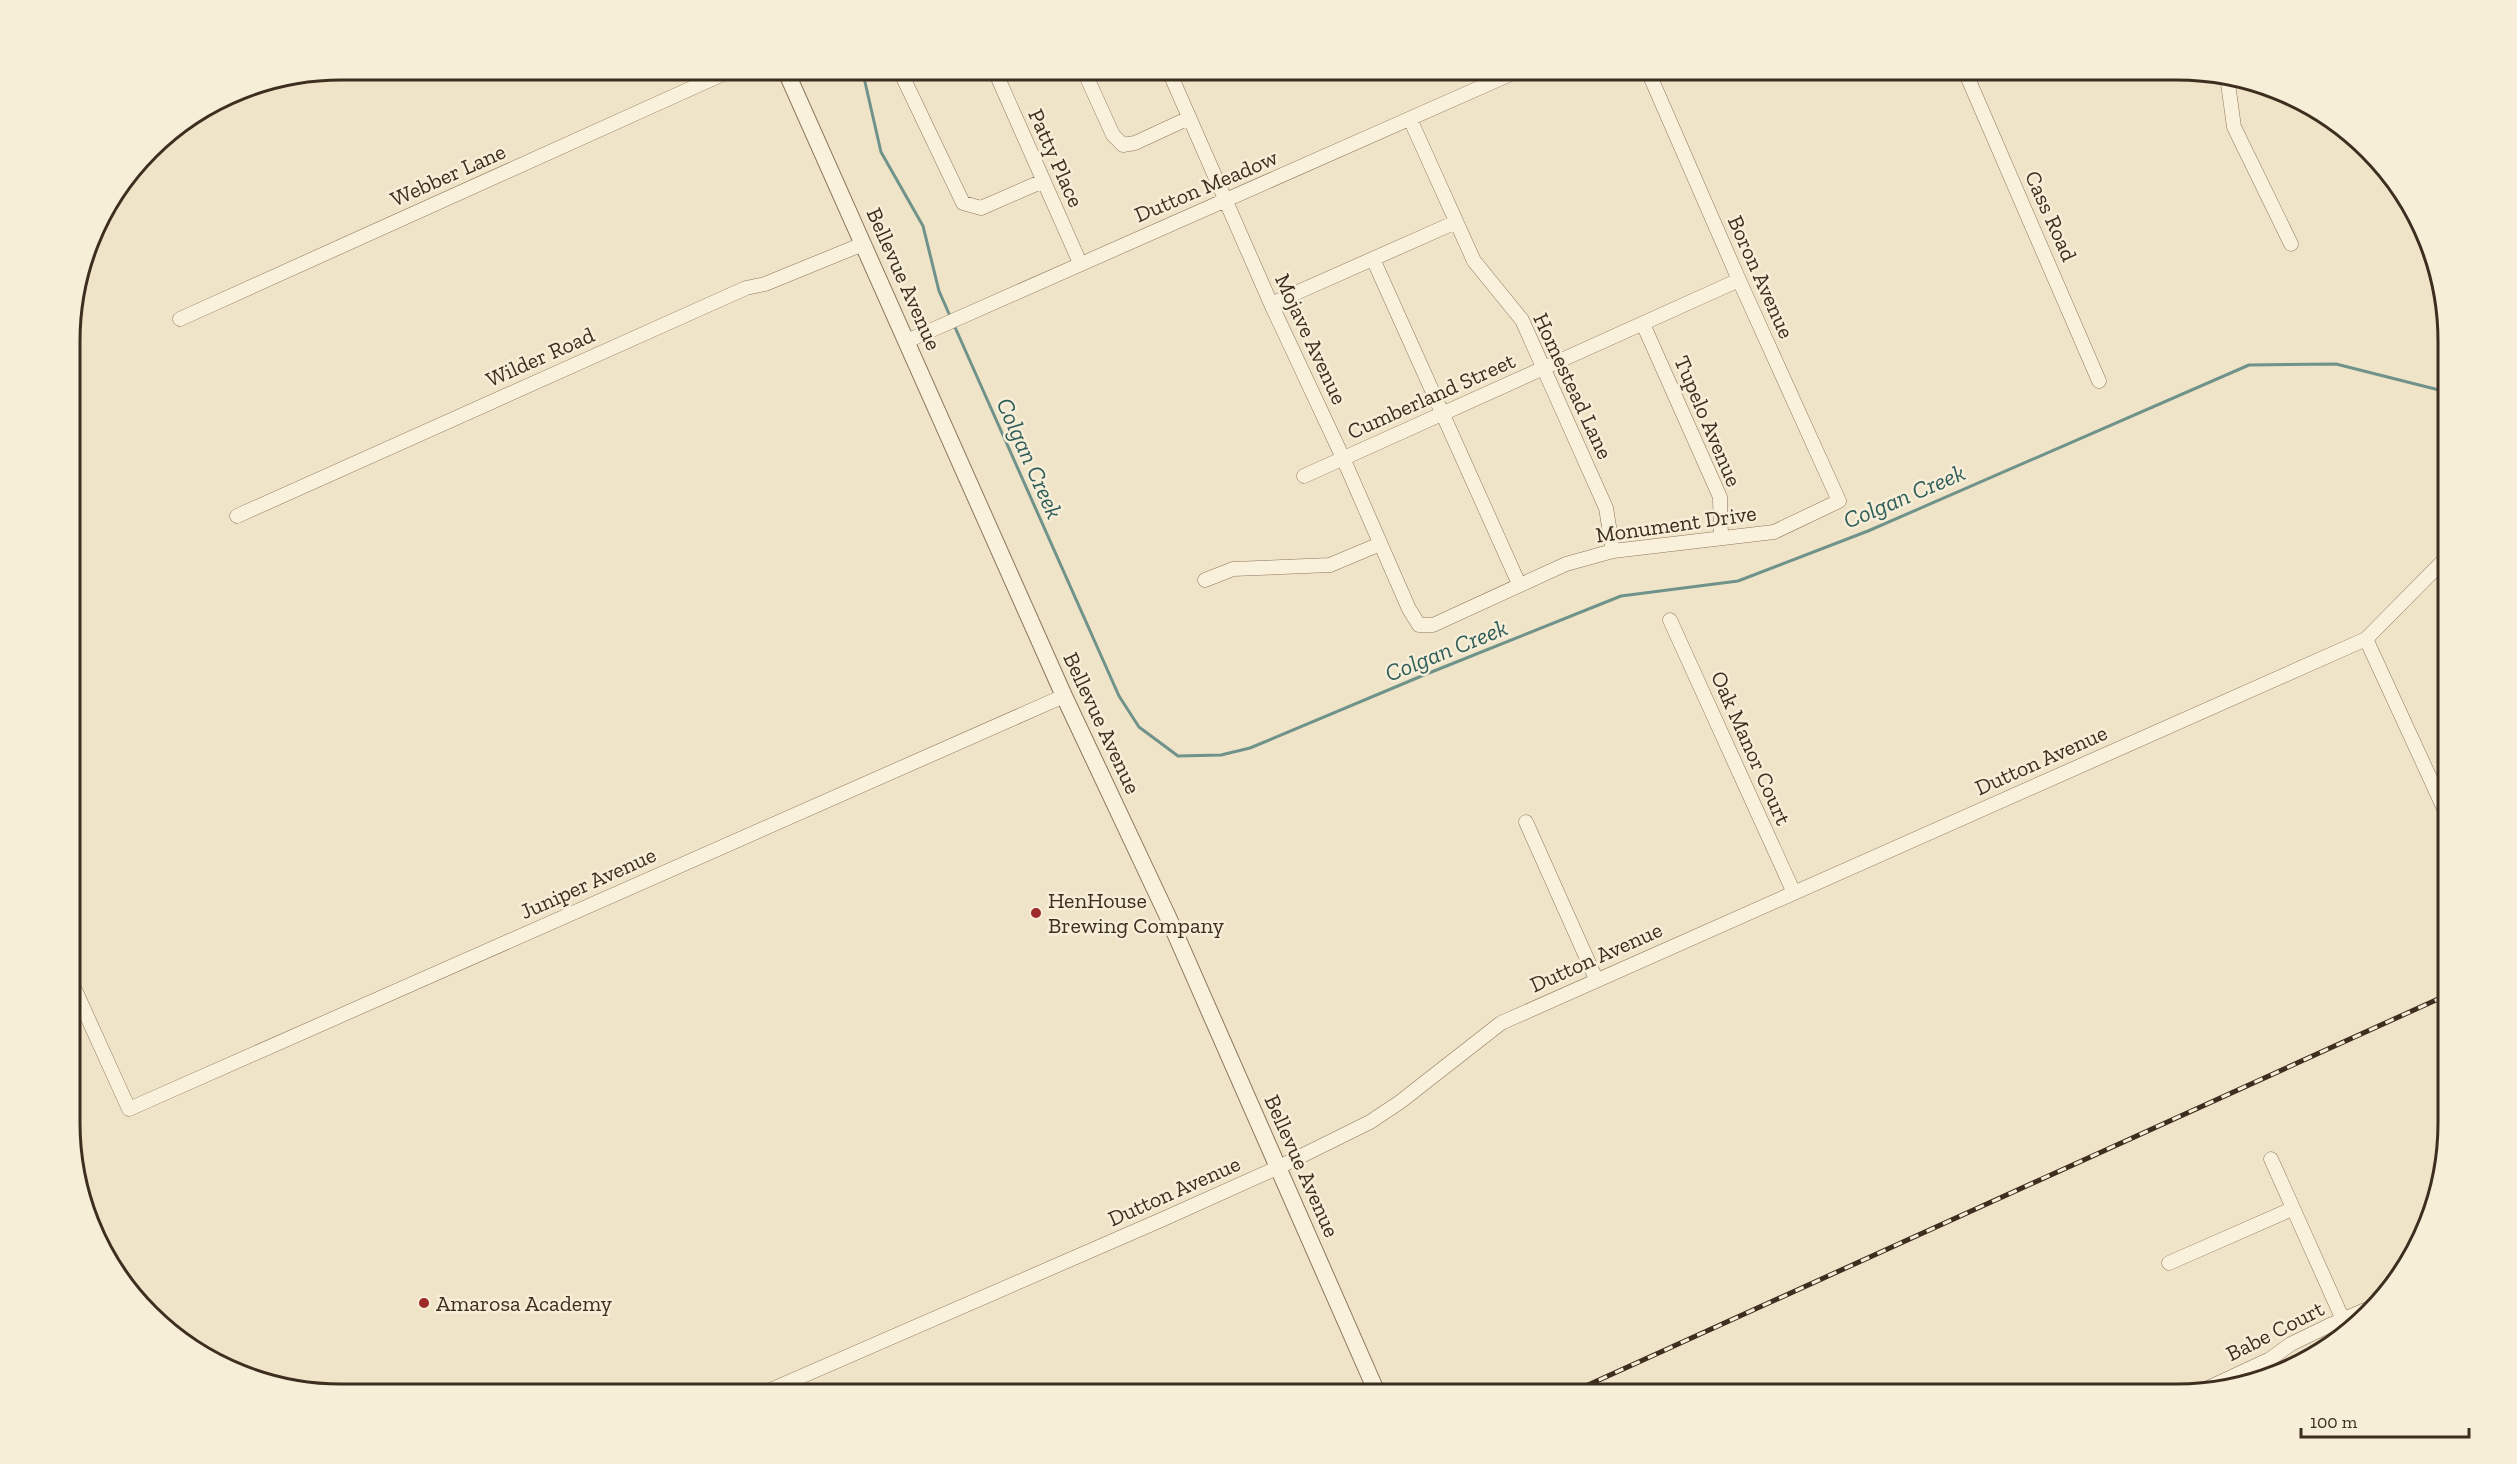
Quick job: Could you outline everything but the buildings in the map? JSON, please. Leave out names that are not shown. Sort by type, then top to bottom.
[{"type":"street","name":"Webber Lane","points":[[180,319],[710,80]]},
{"type":"street","name":"Bellevue Avenue","points":[[790,80],[1064,696],[1168,917],[1373,1384]]},
{"type":"street","points":[[904,80],[963,203],[981,208],[1043,181]]},
{"type":"street","name":"Patty Place","points":[[999,80],[1080,263]]},
{"type":"street","points":[[1088,80],[1113,135],[1123,145],[1136,143],[1189,118]]},
{"type":"street","name":"Mojave Avenue","points":[[1173,80],[1270,304],[1343,458],[1409,609],[1419,625]]},
{"type":"street","name":"Dutton Meadow","points":[[907,341],[1497,80]]},
{"type":"street","name":"Boron Avenue","points":[[1652,80],[1839,501]]},
{"type":"street","name":"Cass Road","points":[[1969,80],[2099,381]]},
{"type":"street","points":[[2228,85],[2234,127],[2291,244]]},
{"type":"street","name":"Homestead Lane","points":[[1410,119],[1474,261],[1522,320],[1606,508],[1612,551]]},
{"type":"street","points":[[1270,304],[1456,222]]},
{"type":"street","name":"Wilder Road","points":[[237,516],[746,288],[765,284],[863,244]]},
{"type":"street","points":[[1373,259],[1519,584]]},
{"type":"street","name":"Cumberland Street","points":[[1304,476],[1739,280]]},
{"type":"street","name":"Tupelo Avenue","points":[[1643,324],[1720,497],[1721,538]]},
{"type":"street","name":"Monument Drive","points":[[1419,625],[1433,625],[1566,564],[1612,551],[1774,532],[1839,501]]},
{"type":"street","points":[[1205,580],[1233,569],[1330,565],[1380,544]]},
{"type":"street","name":"Dutton Avenue","points":[[784,1384],[1279,1167],[1370,1122],[1400,1102],[1501,1023],[2366,639],[2438,567]]},
{"type":"street","name":"Oak Manor Court","points":[[1670,620],[1794,893]]},
{"type":"street","points":[[2366,639],[2438,795]]},
{"type":"street","name":"Juniper Avenue","points":[[80,1001],[129,1109],[1064,696]]},
{"type":"street","points":[[1526,822],[1596,979]]},
{"type":"street","points":[[2271,1159],[2344,1324]]},
{"type":"street","points":[[2169,1263],[2292,1209]]},
{"type":"street","name":"Babe Court","points":[[2227,1379],[2270,1359],[2291,1344],[2341,1327]]},
{"type":"waterway","name":"Colgan Creek","points":[[865,80],[881,152],[923,226],[939,291],[950,316]]},
{"type":"waterway","name":"Colgan Creek","points":[[954,325],[1119,696],[1139,727],[1178,756],[1221,755],[1250,748],[1621,596],[1738,581],[1868,531],[2249,365],[2336,364],[2438,390]]},
{"type":"railway","points":[[1590,1384],[2438,999]]},
{"type":"place","name":"HenHouse Brewing Company","points":[[1036,913]]},
{"type":"place","name":"Amarosa Academy","points":[[424,1303]]}]
